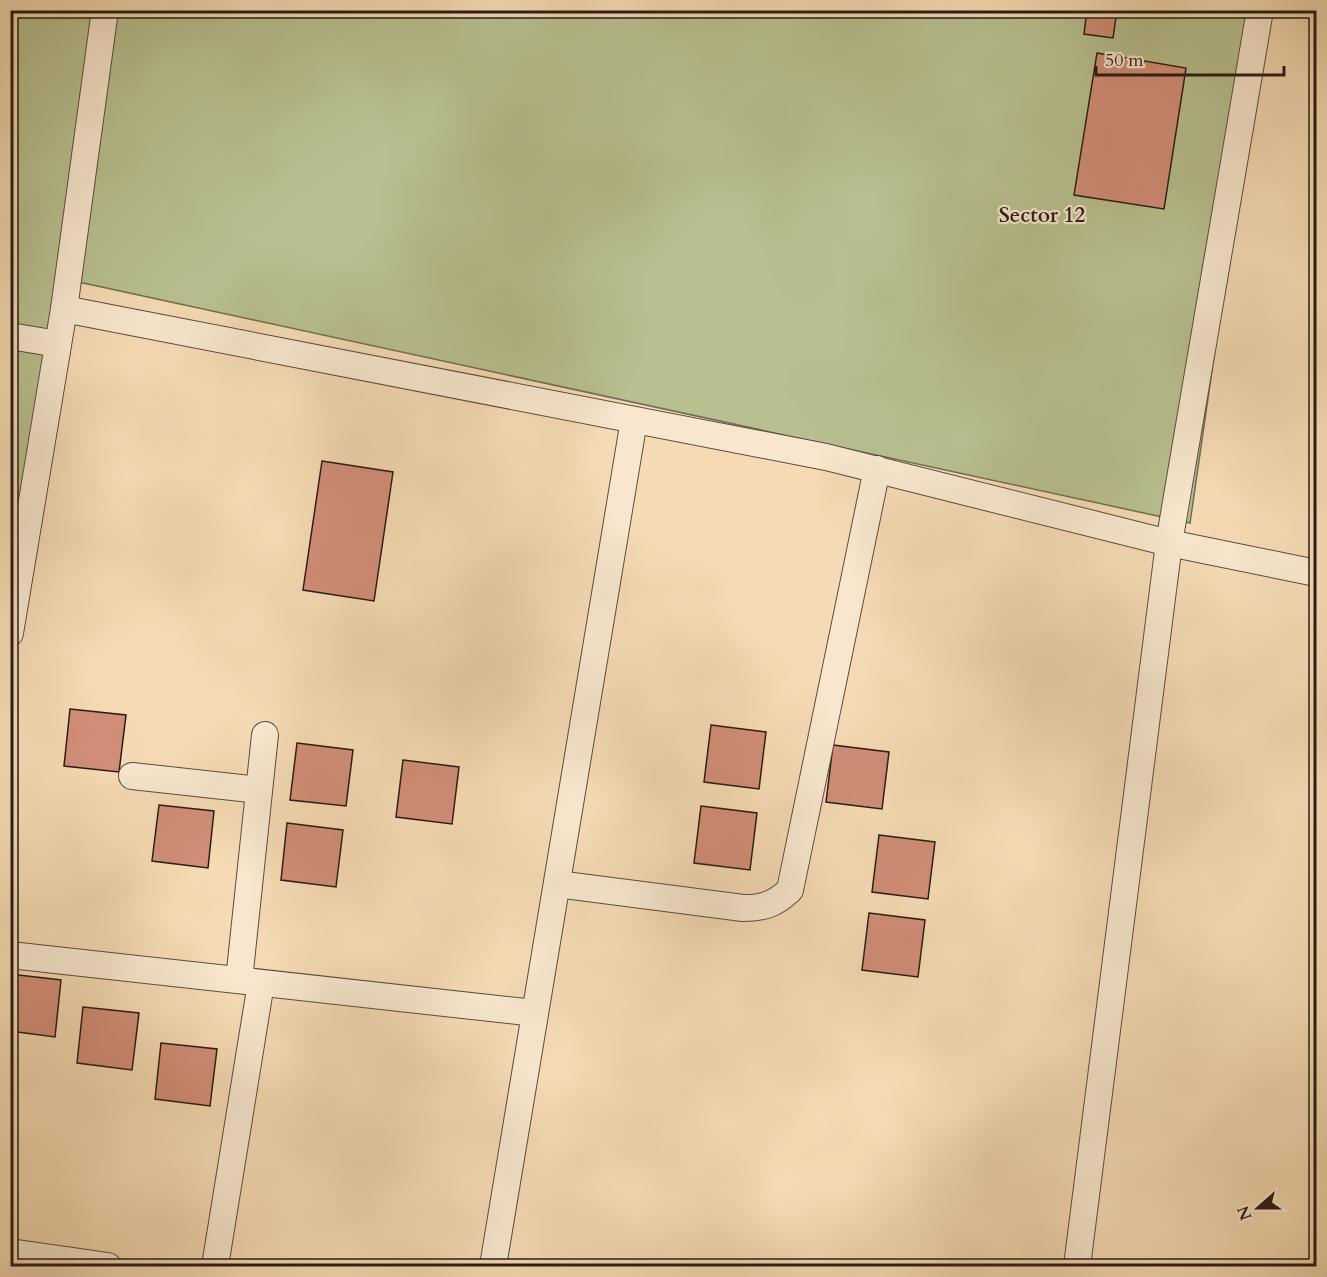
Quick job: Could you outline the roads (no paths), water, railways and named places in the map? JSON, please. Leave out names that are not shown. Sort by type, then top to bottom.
[{"type":"street","points":[[10,633],[64,309],[105,10]]},
{"type":"street","points":[[1077,1266],[1169,543],[1260,10]]},
{"type":"street","points":[[64,309],[877,469],[1169,543],[1317,573]]},
{"type":"street","points":[[10,336],[58,344]]},
{"type":"street","points":[[493,1266],[634,420]]},
{"type":"street","points":[[556,884],[743,908],[761,908],[776,903],[790,890],[877,469]]},
{"type":"street","points":[[215,1266],[250,981],[259,790],[264,735]]},
{"type":"street","points":[[132,776],[259,790]]},
{"type":"street","points":[[10,955],[535,1014]]},
{"type":"street","points":[[10,1252],[95,1265]]},
{"type":"district","name":"Sector 12","points":[[1042,215]]}]
